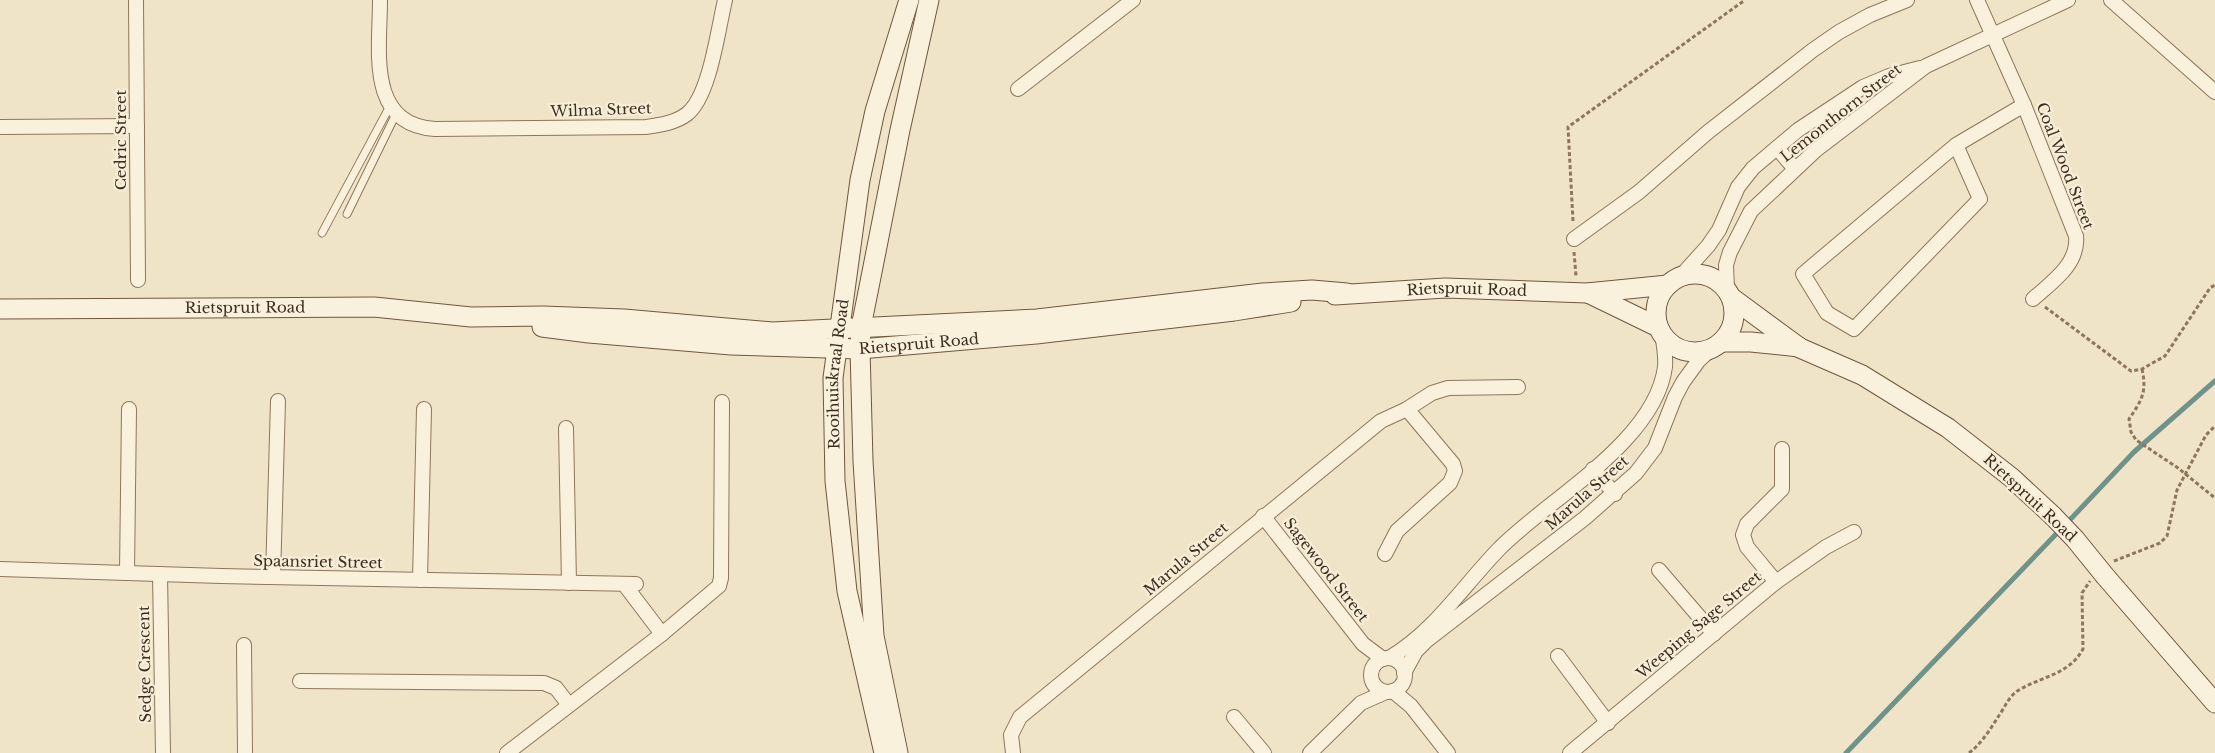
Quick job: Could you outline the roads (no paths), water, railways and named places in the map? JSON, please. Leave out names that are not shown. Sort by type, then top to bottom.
[{"type":"street","name":"Cedric Street","points":[[136,0],[138,280]]},
{"type":"street","points":[[380,0],[381,84],[393,110]]},
{"type":"street","name":"Wilma Street","points":[[393,110],[416,127],[435,130],[646,127],[671,122],[688,113],[700,96],[706,82],[725,0]]},
{"type":"street","name":"Rooihuiskraal Road","points":[[884,753],[847,591],[835,481],[833,378],[860,180],[875,110],[909,0]]},
{"type":"street","name":"Rooihuiskraal Road","points":[[898,753],[874,636],[863,461],[860,349],[861,327],[898,140],[930,0]]},
{"type":"street","points":[[1018,89],[1133,0]]},
{"type":"street","points":[[1574,239],[1639,192],[1708,132],[1813,50],[1839,32],[1907,0]]},
{"type":"street","name":"Coal Wood Street","points":[[1978,0],[2024,105],[2074,228],[2077,244],[2073,258],[2034,299]]},
{"type":"street","name":"Lemonthorn Street","points":[[1674,281],[1708,246],[1719,230],[1744,177],[1798,130],[1863,87],[1889,76],[1926,66],[2068,0]]},
{"type":"street","points":[[2110,0],[2215,92]]},
{"type":"street","name":"Lemonthorn Street","points":[[1730,294],[1726,265],[1740,229],[1758,203],[1816,150],[1926,66]]},
{"type":"street","points":[[1956,145],[1980,199],[1854,329],[1827,313],[1803,274],[1956,145],[2024,105]]},
{"type":"street","points":[[0,127],[137,126]]},
{"type":"street","points":[[1777,148],[1795,169]]},
{"type":"street","points":[[1688,274],[1706,275],[1714,278],[1730,294],[1734,322],[1728,336],[1717,346],[1695,352],[1680,349],[1666,340],[1660,330],[1657,303],[1674,281],[1688,274]]},
{"type":"street","name":"Rietspruit Road","points":[[488,318],[501,322],[589,333],[731,345],[860,349],[1036,334],[1234,311],[1348,293],[1445,288],[1582,292],[1674,281]]},
{"type":"street","name":"Rietspruit Road","points":[[0,310],[374,307],[488,318],[519,316],[624,319],[772,332],[1037,319],[1263,293],[1312,290],[1348,293]]},
{"type":"street","name":"Rietspruit Road","points":[[1582,292],[1660,330]]},
{"type":"street","name":"Rietspruit Road","points":[[1730,294],[1800,348],[1862,375],[1948,428],[2012,478],[2053,516],[2215,703]]},
{"type":"street","name":"Marula Street","points":[[1386,659],[1420,636],[1500,547],[1593,469],[1629,436],[1654,401],[1665,367],[1665,350],[1660,330]]},
{"type":"street","name":"Rietspruit Road","points":[[1717,346],[1752,342],[1800,348]]},
{"type":"street","name":"Marula Street","points":[[1396,684],[1416,651],[1426,641],[1527,565],[1614,494],[1646,462],[1656,448],[1675,397],[1683,382],[1699,360],[1717,346]]},
{"type":"street","name":"Marula Street","points":[[1013,753],[1011,734],[1020,718],[1263,516],[1381,421],[1408,409],[1432,393],[1448,388],[1518,387]]},
{"type":"street","points":[[274,578],[278,401]]},
{"type":"street","points":[[507,753],[662,634],[719,586],[721,578],[722,402]]},
{"type":"street","points":[[127,573],[129,409]]},
{"type":"street","points":[[420,580],[424,409]]},
{"type":"street","points":[[1386,554],[1397,531],[1450,483],[1455,471],[1453,464],[1408,409]]},
{"type":"street","points":[[566,428],[569,582]]},
{"type":"street","points":[[1776,582],[1747,547],[1743,535],[1747,524],[1782,489],[1782,449]]},
{"type":"street","points":[[1593,469],[1614,494]]},
{"type":"street","name":"Sagewood Street","points":[[1263,516],[1363,644],[1386,659]]},
{"type":"street","name":"Weeping Sage Street","points":[[1570,753],[1776,582],[1811,557],[1854,532]]},
{"type":"street","name":"Spaansriet Street","points":[[0,569],[274,578],[630,584],[662,634]]},
{"type":"street","points":[[1659,570],[1714,634]]},
{"type":"street","name":"Sedge Crescent","points":[[160,574],[163,753]]},
{"type":"street","name":"Sagewood Street","points":[[1363,644],[1372,675]]},
{"type":"street","points":[[244,645],[246,753]]},
{"type":"street","points":[[1558,656],[1608,722]]},
{"type":"street","points":[[1362,703],[1377,662],[1386,659],[1399,663],[1396,684],[1410,706],[1448,753]]},
{"type":"street","points":[[1372,675],[1377,688],[1396,684]]},
{"type":"street","points":[[300,681],[544,683],[556,688],[569,705]]},
{"type":"street","points":[[1310,753],[1362,703],[1396,684]]},
{"type":"street","points":[[1234,717],[1264,753]]},
{"type":"lane","points":[[347,214],[393,110]]},
{"type":"lane","points":[[322,233],[393,110]]},
{"type":"waterway","points":[[2066,524],[2134,452],[2215,381]]},
{"type":"waterway","points":[[1846,753],[2060,530]]}]
